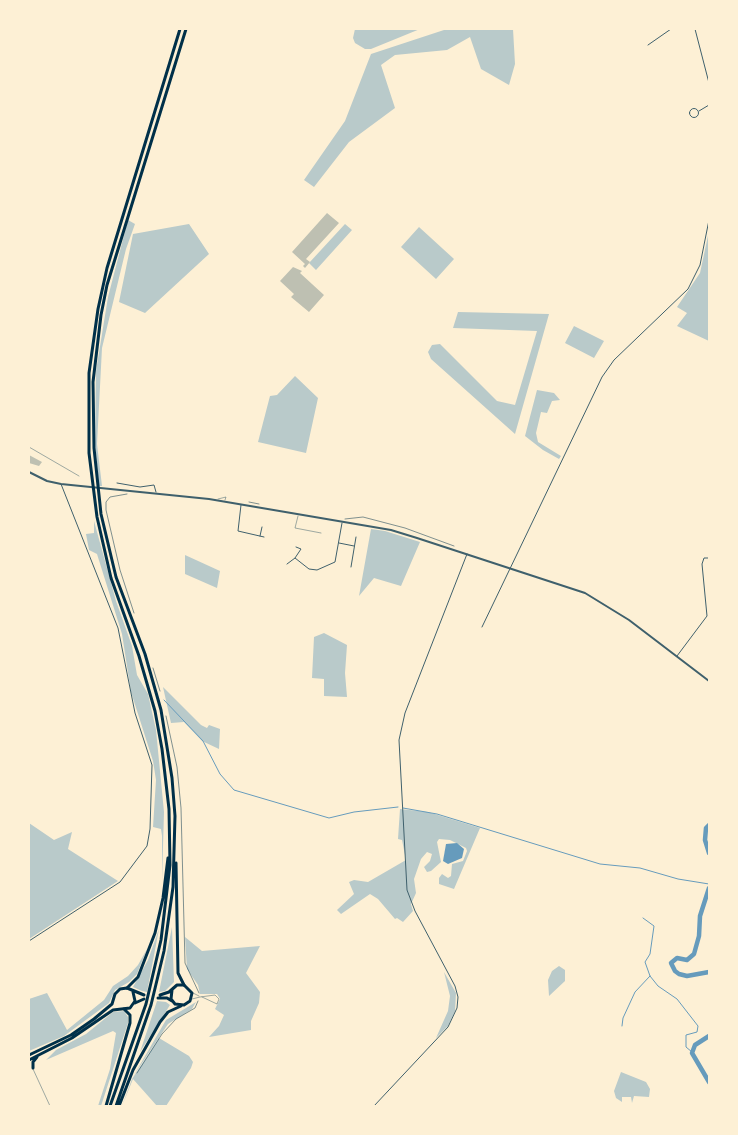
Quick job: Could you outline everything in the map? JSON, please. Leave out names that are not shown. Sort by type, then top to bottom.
[{"type":"highway","points":[[110,1106],[146,1004],[155,969],[166,904],[170,850],[168,798],[161,736],[142,664],[111,578],[97,517],[90,453],[88,401],[92,343],[103,284],[180,29]]},
{"type":"highway","points":[[117,1106],[148,1014],[161,966],[170,912],[175,858],[174,797],[166,734],[150,671],[116,577],[105,534],[95,471],[92,417],[96,353],[107,285],[186,29]]},
{"type":"highway","points":[[29,1055],[71,1035],[114,1001],[117,991],[126,988],[138,977],[155,933],[170,850]]},
{"type":"highway","points":[[117,1106],[133,1070],[160,1022],[168,1012],[190,1001],[192,993],[184,985],[178,973],[177,869],[175,858]]},
{"type":"highway","points":[[181,1006],[159,996],[172,990],[177,985],[184,985]]},
{"type":"highway","points":[[29,1060],[72,1038],[110,1011],[130,1008],[144,997],[126,988]]},
{"type":"highway","points":[[172,990],[173,1001]]},
{"type":"highway","points":[[133,992],[134,1004]]},
{"type":"highway","points":[[106,1106],[130,1023],[130,1015],[114,1001]]},
{"type":"highway","points":[[33,1068],[33,1062],[39,1055]]},
{"type":"highway","points":[[29,1064],[33,1068]]},
{"type":"street","points":[[648,45],[671,29]]},
{"type":"street","points":[[695,29],[709,84]]},
{"type":"street","points":[[698,111],[709,105]]},
{"type":"street","points":[[482,627],[602,377],[614,360],[677,301],[695,278],[700,265],[709,220]]},
{"type":"street","points":[[29,472],[47,481],[62,484],[215,500],[391,530],[591,596],[629,620],[709,681]]},
{"type":"street","points":[[117,483],[140,487],[154,485],[156,493]]},
{"type":"street","points":[[29,942],[120,882],[144,851],[150,829],[152,765],[133,706],[118,628],[62,484]]},
{"type":"street","points":[[242,504],[236,529],[264,538]]},
{"type":"street","points":[[295,558],[310,569],[320,570],[335,562],[342,522]]},
{"type":"street","points":[[260,536],[262,526]]},
{"type":"street","points":[[351,567],[356,537]]},
{"type":"street","points":[[339,543],[354,546]]},
{"type":"street","points":[[287,564],[301,550],[296,547]]},
{"type":"street","points":[[374,1106],[448,1028],[458,1008],[455,986],[415,910],[407,890],[399,740],[405,713],[467,554]]},
{"type":"street","points":[[677,657],[707,616],[702,564],[704,558],[709,558]]},
{"type":"lane","points":[[29,447],[80,476]]},
{"type":"lane","points":[[215,500],[226,497],[225,502]]},
{"type":"lane","points":[[298,514],[295,528],[321,533]]},
{"type":"lane","points":[[192,993],[200,997]]},
{"type":"lane","points":[[190,1001],[200,997],[216,995],[219,999],[216,1004],[202,997]]},
{"type":"lane","points":[[33,1068],[50,1106]]},
{"type":"path","points":[[135,1075],[159,1038],[176,1019],[195,1008],[198,999]]},
{"type":"shaded area","points":[[355,29],[420,29],[371,49],[365,49],[355,43],[353,38]]},
{"type":"shaded area","points":[[447,29],[513,29],[515,64],[509,85],[481,69],[470,37],[447,50],[395,55],[381,65],[395,108],[349,142],[314,187],[304,180],[345,121],[371,54]]},
{"type":"shaded area","points":[[128,220],[135,224],[126,249],[102,348],[97,444],[102,486],[99,486],[95,442],[96,371],[108,297]]},
{"type":"shaded area","points":[[189,224],[209,254],[145,313],[119,302],[133,234]]},
{"type":"shaded area","points":[[345,224],[352,230],[316,270],[309,263]]},
{"type":"shaded area","points":[[419,227],[454,259],[436,279],[401,247]]},
{"type":"shaded area","points":[[709,231],[709,341],[677,326],[687,313],[677,307],[700,273]]},
{"type":"shaded area","points":[[458,312],[549,314],[515,434],[431,359],[428,352],[432,345],[440,344],[497,401],[515,405],[537,331],[453,328]]},
{"type":"shaded area","points":[[574,326],[604,341],[594,358],[565,343]]},
{"type":"shaded area","points":[[295,376],[318,398],[306,453],[258,442],[270,396],[277,395]]},
{"type":"shaded area","points":[[537,390],[554,393],[560,400],[552,401],[547,413],[541,412],[536,433],[538,442],[561,456],[559,459],[543,450],[525,436]]},
{"type":"shaded area","points":[[94,521],[116,601],[132,646],[137,675],[148,694],[156,730],[164,812],[162,882],[161,829],[153,827],[156,780],[153,761],[131,692],[122,634],[97,554],[89,550],[86,534],[94,533]]},
{"type":"shaded area","points":[[371,529],[385,531],[420,542],[401,586],[374,578],[359,596]]},
{"type":"shaded area","points":[[185,555],[220,571],[217,588],[185,574]]},
{"type":"shaded area","points":[[324,633],[347,645],[345,673],[347,697],[324,696],[324,679],[312,678],[314,637]]},
{"type":"shaded area","points":[[163,687],[201,725],[207,728],[209,725],[220,729],[219,749],[202,741],[184,722],[171,723]]},
{"type":"shaded area","points":[[400,809],[428,812],[480,828],[454,889],[439,884],[439,878],[442,874],[448,878],[451,876],[452,864],[463,861],[467,851],[466,848],[450,840],[439,839],[437,842],[441,862],[431,871],[427,872],[424,867],[430,861],[432,854],[427,852],[421,859],[414,879],[416,893],[411,904],[413,911],[403,922],[397,918],[395,919],[378,899],[370,894],[341,914],[337,910],[354,894],[349,882],[354,880],[368,882],[406,860],[402,840],[398,839]]},
{"type":"shaded area","points":[[29,823],[54,840],[72,832],[68,849],[118,881],[29,939]]},
{"type":"shaded area","points":[[172,927],[174,982],[165,991],[159,992]]},
{"type":"shaded area","points":[[159,929],[147,992],[142,991],[133,987],[148,960]]},
{"type":"shaded area","points":[[185,937],[202,951],[260,946],[246,973],[260,992],[259,1003],[251,1021],[251,1030],[209,1037],[219,1026],[224,1015],[215,1009],[220,999],[217,994],[200,994],[198,985],[187,969]]},
{"type":"shaded area","points":[[147,949],[137,974],[129,982],[115,990],[109,1003],[64,1036],[29,1051],[29,999],[47,993],[67,1030],[104,1000],[113,986],[128,976],[138,965]]},
{"type":"shaded area","points":[[559,966],[565,970],[565,981],[549,996],[548,980],[552,971]]},
{"type":"shaded area","points":[[444,972],[456,993],[455,1011],[448,1026],[436,1038],[448,1011],[450,996]]},
{"type":"shaded area","points":[[157,1001],[166,1002],[170,1005],[140,1052]]},
{"type":"shaded area","points":[[196,1002],[192,1009],[168,1024],[134,1075],[166,1020]]},
{"type":"shaded area","points":[[124,1011],[128,1017],[128,1023],[101,1106],[98,1106],[110,1069],[116,1033],[113,1031],[46,1060],[56,1050],[86,1034],[113,1012]]},
{"type":"shaded area","points":[[159,1038],[189,1056],[193,1062],[191,1068],[166,1106],[157,1106],[133,1079],[122,1106],[132,1079]]},
{"type":"shaded area","points":[[621,1072],[646,1082],[650,1089],[649,1097],[634,1096],[632,1103],[631,1097],[622,1097],[622,1102],[616,1098],[614,1091]]},
{"type":"water","points":[[457,843],[464,849],[462,858],[448,864],[443,861],[446,844]]},
{"type":"building","points":[[327,213],[339,223],[306,259],[310,262],[305,268],[303,266],[305,264],[292,252]]},
{"type":"building","points":[[293,267],[302,271],[300,273],[324,295],[309,312],[291,297],[294,294],[280,281]]},
{"type":"building","points":[[29,455],[42,462],[39,466],[29,463]]},
{"type":"waterway","points":[[164,700],[203,741],[220,774],[234,790],[329,818],[354,812],[398,807]]},
{"type":"waterway","points":[[403,808],[437,814],[600,864],[640,868],[678,879],[709,884]]},
{"type":"waterway","points":[[709,825],[706,828],[705,840],[709,853]]},
{"type":"waterway","points":[[709,888],[700,916],[699,936],[694,954],[687,960],[677,958],[671,963],[675,971],[687,976],[709,972]]},
{"type":"waterway","points":[[643,918],[654,926],[650,954],[645,962],[650,976],[658,986],[677,999],[698,1026],[697,1032],[686,1035],[686,1047],[692,1052]]},
{"type":"waterway","points":[[622,1026],[623,1018],[635,992],[650,976]]},
{"type":"waterway","points":[[709,1036],[695,1045],[692,1053],[709,1082]]}]
